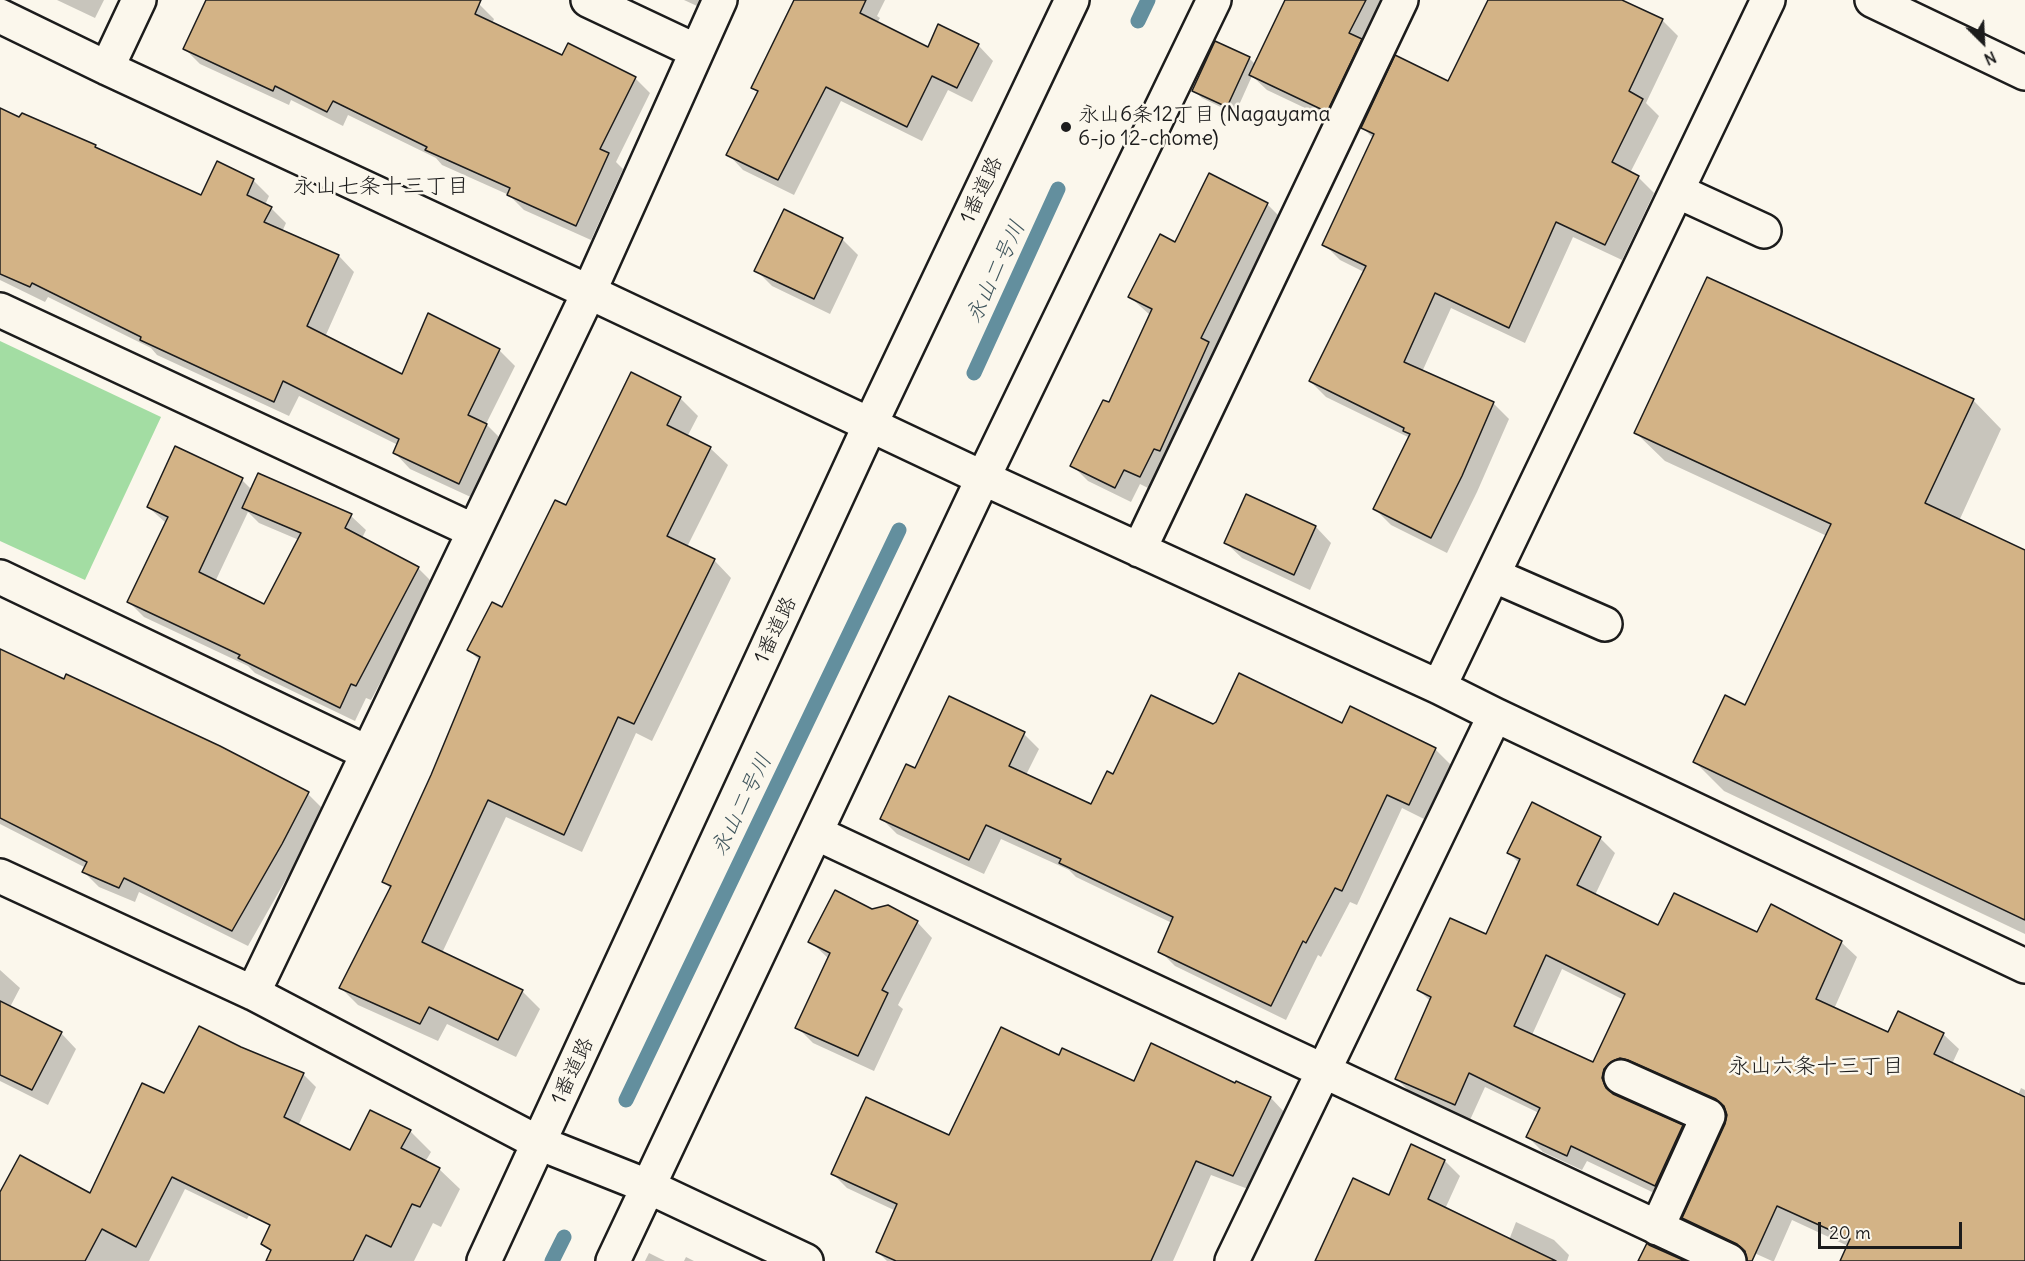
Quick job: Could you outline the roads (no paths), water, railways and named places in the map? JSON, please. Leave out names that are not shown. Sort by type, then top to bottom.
[{"type":"street","points":[[108,68],[139,0]]},
{"type":"street","points":[[588,0],[696,51]]},
{"type":"street","points":[[253,993],[589,292],[720,0]]},
{"type":"street","name":"1番道路","points":[[484,1261],[870,425],[1072,0]]},
{"type":"street","points":[[613,1261],[983,478],[1214,0]]},
{"type":"street","points":[[1139,550],[1401,0]]},
{"type":"street","points":[[1439,687],[1768,0]]},
{"type":"street","points":[[1872,0],[2025,73]]},
{"type":"street","points":[[0,16],[983,478],[1439,687],[1495,716],[2025,966]]},
{"type":"street","points":[[1677,191],[1764,231]]},
{"type":"street","points":[[0,310],[474,531]]},
{"type":"street","points":[[1493,575],[1605,624]]},
{"type":"street","points":[[0,577],[368,753]]},
{"type":"street","points":[[1232,1261],[1495,716]]},
{"type":"street","points":[[816,833],[1729,1261]]},
{"type":"street","points":[[0,876],[253,993],[539,1143],[647,1186],[806,1261]]},
{"type":"street","points":[[1621,1077],[1708,1116],[1658,1228]]},
{"type":"waterway","name":"永山二号川","points":[[1138,21],[1148,0]]},
{"type":"waterway","name":"永山二号川","points":[[974,373],[1058,189]]},
{"type":"waterway","name":"永山二号川","points":[[626,1100],[899,530]]},
{"type":"waterway","name":"永山二号川","points":[[552,1261],[564,1237]]},
{"type":"place","name":"永山6条12丁目 (Nagayama 6-jo 12-chome)","points":[[1066,127]]},
{"type":"district","name":"永山七条十三丁目","points":[[381,187]]},
{"type":"district","name":"永山六条十三丁目","points":[[1816,1067]]}]
